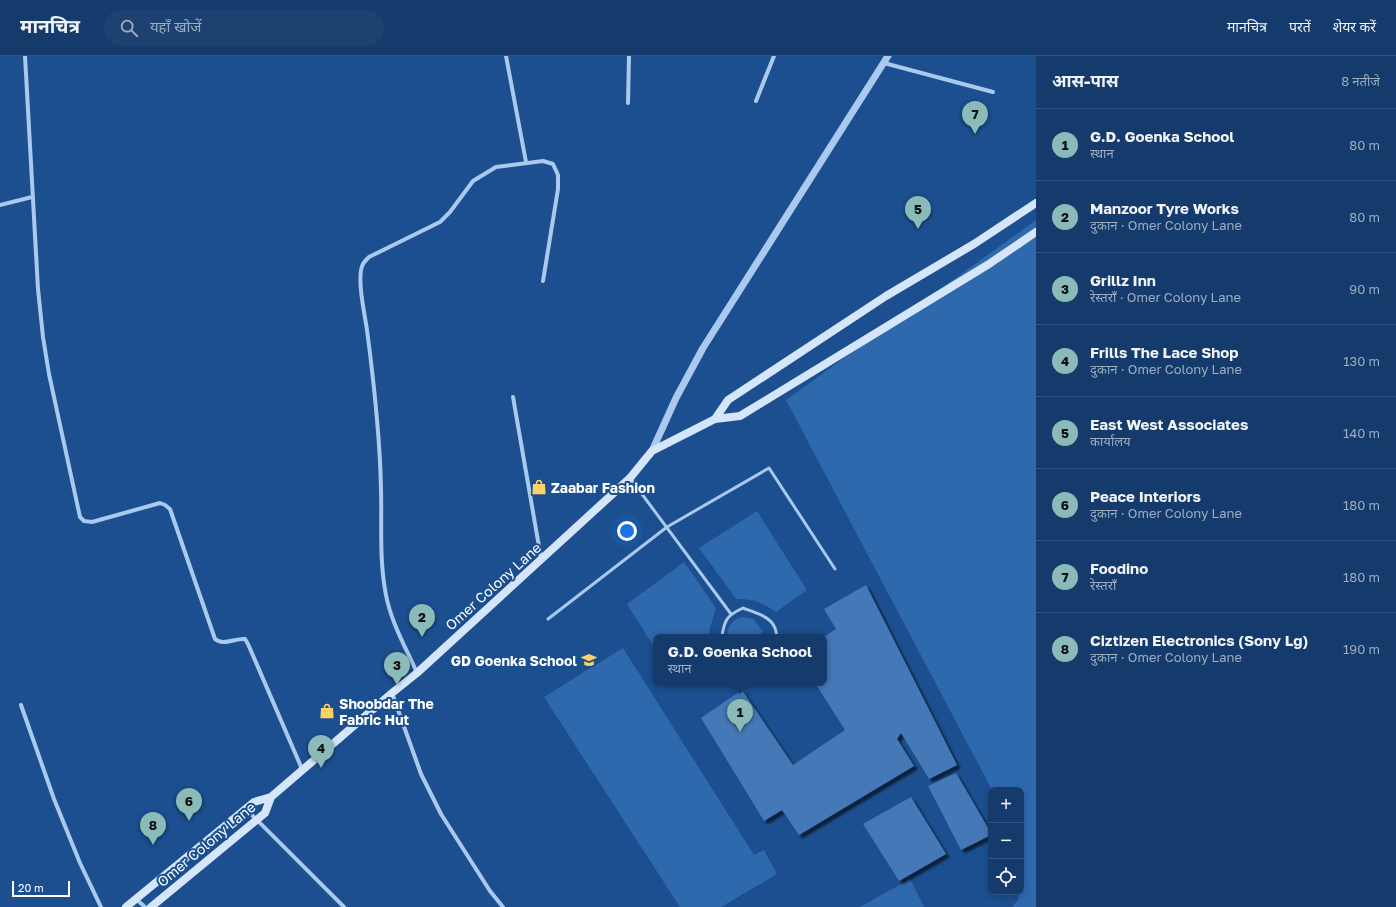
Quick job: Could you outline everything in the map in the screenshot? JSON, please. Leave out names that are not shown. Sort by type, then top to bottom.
[{"type":"main road","points":[[715,419],[728,400],[886,296],[974,244],[1036,203]]},
{"type":"main road","points":[[652,451],[715,419],[740,416],[989,264],[1036,232]]},
{"type":"main road","name":"Omer Colony Lane","points":[[126,907],[245,808],[254,802],[271,797],[417,673],[630,478],[652,451]]},
{"type":"main road","name":"Omer Colony Lane","points":[[151,907],[265,813],[271,797]]},
{"type":"street","points":[[25,56],[32,197],[38,289],[43,337],[49,374],[80,517],[84,521],[92,522],[160,503],[170,509],[215,639],[218,642],[223,643],[245,639],[303,770]]},
{"type":"street","points":[[506,56],[526,162]]},
{"type":"street","points":[[628,103],[630,56]]},
{"type":"street","points":[[756,101],[774,56]]},
{"type":"street","points":[[652,451],[676,398],[703,348],[888,56]]},
{"type":"street","points":[[884,63],[993,92]]},
{"type":"street","points":[[417,673],[395,626],[386,597],[382,573],[381,489],[378,428],[372,369],[361,291],[361,274],[363,265],[369,257],[440,222],[450,212],[473,181],[496,167],[543,160],[553,164],[558,175],[558,189],[543,281]]},
{"type":"street","points":[[0,206],[32,197]]},
{"type":"street","points":[[514,397],[542,559]]},
{"type":"street","points":[[392,693],[421,774],[441,814],[490,891],[503,907]]},
{"type":"street","points":[[21,705],[54,799],[80,863],[101,907]]},
{"type":"street","points":[[245,808],[344,907]]},
{"type":"street","points":[[136,899],[145,907]]},
{"type":"lane","points":[[548,619],[667,527],[768,468],[835,569]]},
{"type":"lane","points":[[630,478],[731,614]]},
{"type":"lane","points":[[722,634],[723,626],[731,614],[744,608],[759,614],[774,626],[776,634]]},
{"type":"shaded area","points":[[1036,220],[1036,907],[1012,907],[1018,900],[1019,895],[1024,895],[1024,787],[990,787],[786,400]]},
{"type":"shaded area","points":[[757,511],[807,590],[776,612],[757,602],[736,599],[699,548]]},
{"type":"shaded area","points":[[684,562],[716,608],[709,634],[653,634],[653,645],[627,604]]},
{"type":"shaded area","points":[[742,617],[754,619],[763,632],[760,634],[727,634],[731,624],[735,620]]},
{"type":"shaded area","points":[[623,648],[754,855],[764,850],[777,874],[721,907],[680,907],[544,697]]},
{"type":"shaded area","points":[[910,879],[924,907],[860,907]]},
{"type":"building","points":[[866,585],[957,765],[929,779],[901,733],[897,739],[914,766],[799,835],[782,810],[764,821],[701,718],[742,690],[793,765],[845,730],[817,686],[827,686],[827,635],[836,629],[824,609]]},
{"type":"building","points":[[956,773],[988,828],[988,836],[961,850],[928,786]]},
{"type":"building","points":[[911,797],[946,854],[899,881],[863,824]]},
{"type":"place","name":"Foodino","points":[[975,134]]},
{"type":"place","name":"East West Associates","points":[[918,229]]},
{"type":"place","name":"Zaabar Fashion","points":[[539,487]]},
{"type":"place","name":"Manzoor Tyre Works","points":[[422,637]]},
{"type":"place","name":"GD Goenka School","points":[[589,660]]},
{"type":"place","name":"Grillz Inn","points":[[397,685]]},
{"type":"place","name":"Shoobdar The Fabric Hut","points":[[327,711]]},
{"type":"place","name":"G.D. Goenka School","points":[[740,732]]},
{"type":"place","name":"Frills The Lace Shop","points":[[321,768]]},
{"type":"place","name":"Peace Interiors","points":[[189,821]]},
{"type":"place","name":"Ciztizen Electronics (Sony Lg)","points":[[153,845]]}]
